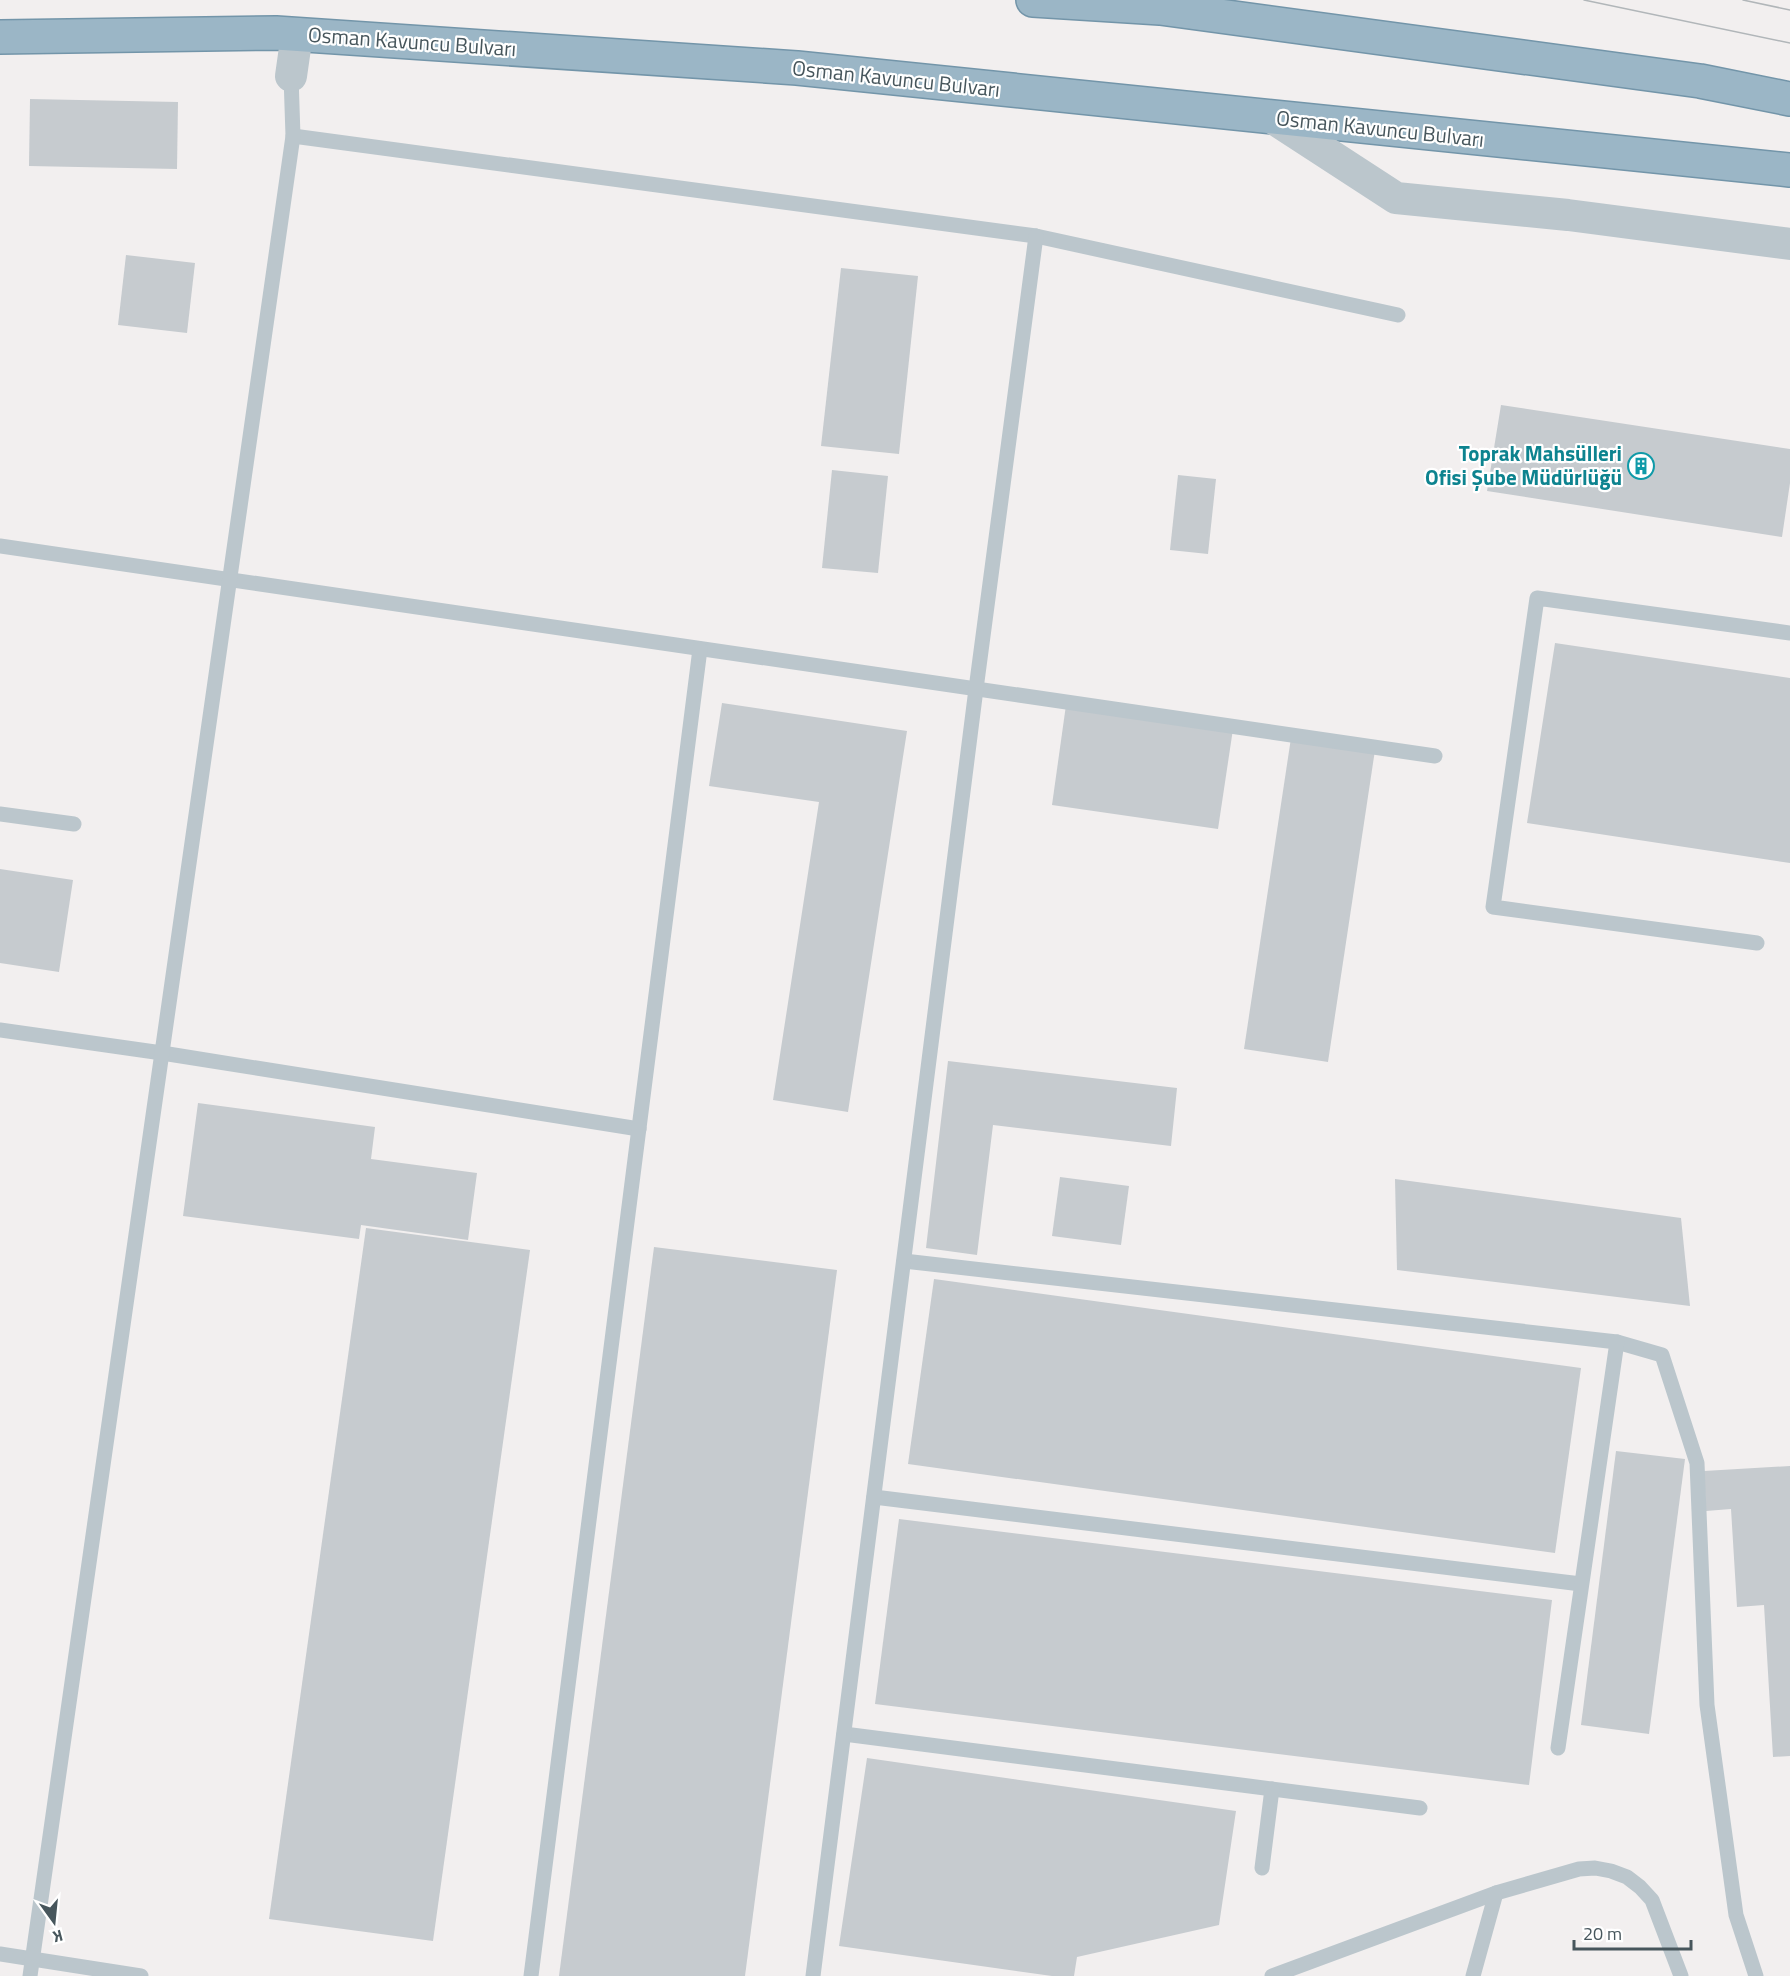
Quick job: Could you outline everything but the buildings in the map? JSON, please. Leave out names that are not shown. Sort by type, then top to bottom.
[{"type":"highway","points":[[1033,0],[1160,8],[1700,81],[1790,99]]},
{"type":"highway","name":"Osman Kavuncu Bulvarı","points":[[0,37],[297,34],[797,68],[1790,170]]},
{"type":"street","points":[[291,76],[297,34]]},
{"type":"street","points":[[1273,118],[1396,198],[1568,215],[1790,244]]},
{"type":"lane","points":[[30,1976],[293,136],[291,76]]},
{"type":"lane","points":[[293,136],[1036,236],[1398,315]]},
{"type":"lane","points":[[813,1976],[976,689],[1036,236]]},
{"type":"lane","points":[[0,546],[1435,756]]},
{"type":"lane","points":[[1757,943],[1493,907],[1537,598],[1790,633]]},
{"type":"lane","points":[[531,1976],[700,649]]},
{"type":"lane","points":[[0,814],[74,824]]},
{"type":"lane","points":[[0,1030],[162,1053],[639,1129]]},
{"type":"lane","points":[[904,1260],[1617,1342],[1662,1355],[1696,1463],[1707,1705],[1736,1915],[1756,1976]]},
{"type":"lane","points":[[1558,1748],[1617,1342]]},
{"type":"lane","points":[[874,1497],[1581,1584]]},
{"type":"lane","points":[[844,1734],[1420,1808]]},
{"type":"lane","points":[[1262,1868],[1272,1789]]},
{"type":"lane","points":[[1272,1976],[1496,1893],[1579,1869],[1611,1871],[1627,1877],[1652,1899],[1682,1976]]},
{"type":"lane","points":[[1473,1976],[1496,1893]]},
{"type":"lane","points":[[0,1954],[141,1976]]},
{"type":"tram line","points":[[1584,0],[1790,43]]},
{"type":"tram line","points":[[1743,0],[1790,10]]},
{"type":"place","name":"Toprak Mahsülleri Ofisi Şube Müdürlüğü","points":[[1641,466]]}]
